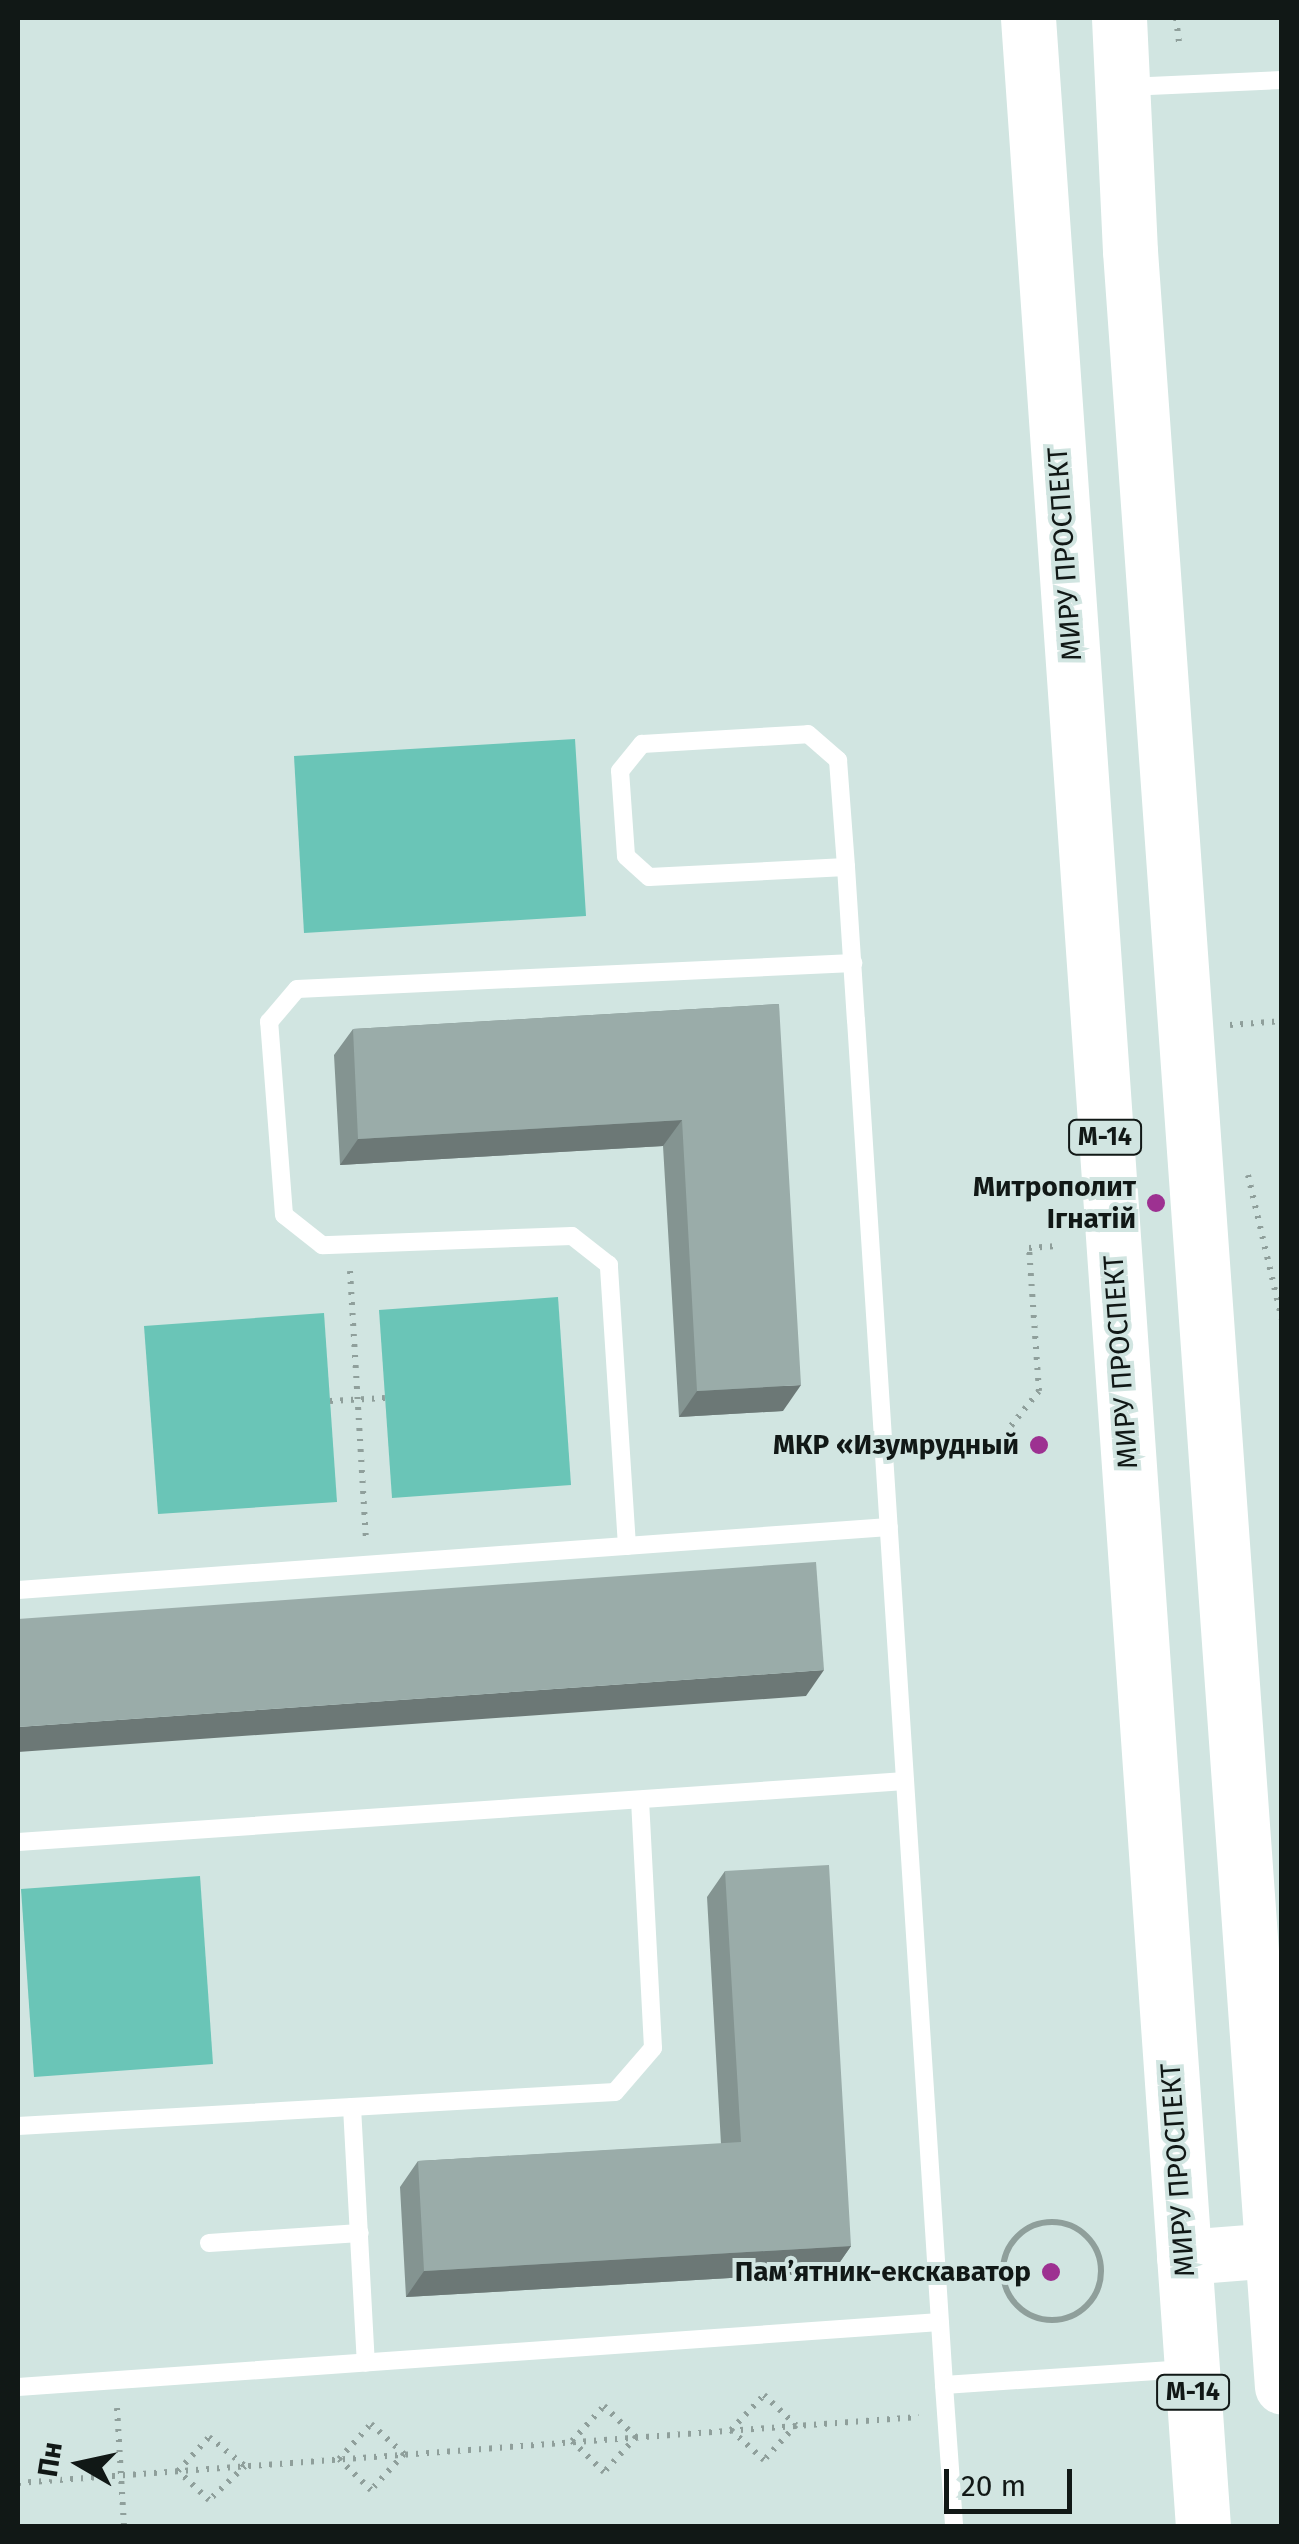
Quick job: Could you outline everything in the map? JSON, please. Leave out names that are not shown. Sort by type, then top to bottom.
[{"type":"highway","name":"МИРУ ПРОСПЕКТ","points":[[1028,18],[1203,2526]]},
{"type":"highway","points":[[1119,18],[1282,2387]]},
{"type":"highway","points":[[1184,2257],[1276,2271]]},
{"type":"lane","points":[[1121,88],[1282,80]]},
{"type":"lane","points":[[846,867],[649,877],[626,856],[620,771],[642,744],[808,734],[838,760],[846,867],[906,1781],[944,2385],[948,2414],[954,2526]]},
{"type":"lane","points":[[627,1546],[609,1266],[572,1236],[322,1245],[284,1215],[269,1022],[298,988],[852,963]]},
{"type":"lane","points":[[18,1590],[889,1527]]},
{"type":"lane","points":[[18,1842],[906,1781]]},
{"type":"lane","points":[[18,2126],[615,2092],[653,2048],[640,1800]]},
{"type":"lane","points":[[352,2108],[366,2363]]},
{"type":"lane","points":[[209,2243],[360,2233]]},
{"type":"lane","points":[[18,2387],[940,2322]]},
{"type":"lane","points":[[944,2385],[1192,2369]]},
{"type":"path","points":[[1176,18],[1179,42]]},
{"type":"path","points":[[1226,1042],[1225,1025],[1282,1021]]},
{"type":"path","points":[[1246,1168],[1282,1320]]},
{"type":"path","points":[[348,1244],[367,1564]]},
{"type":"path","points":[[884,1453],[998,1442],[1039,1391],[1029,1248],[1057,1246]]},
{"type":"path","points":[[330,1401],[386,1398]]},
{"type":"path","points":[[1059,2221],[1084,2232],[1099,2254],[1101,2281],[1090,2304],[1069,2318],[1044,2320],[1021,2311],[1006,2291],[1002,2266],[1011,2241],[1032,2224],[1059,2221]]},
{"type":"path","points":[[116,2380],[124,2526]]},
{"type":"path","points":[[731,2430],[764,2395],[796,2425]]},
{"type":"path","points":[[572,2441],[604,2406],[636,2436]]},
{"type":"path","points":[[18,2482],[948,2414]]},
{"type":"path","points":[[338,2460],[371,2424],[404,2454]]},
{"type":"path","points":[[731,2430],[764,2460],[796,2425]]},
{"type":"path","points":[[572,2441],[604,2472],[636,2436]]},
{"type":"path","points":[[178,2471],[209,2438],[245,2466]]},
{"type":"path","points":[[338,2460],[371,2490],[404,2454]]},
{"type":"path","points":[[178,2471],[210,2500],[245,2466]]},
{"type":"green space","points":[[575,739],[586,916],[304,933],[294,756]]},
{"type":"green space","points":[[558,1297],[571,1485],[392,1498],[379,1310]]},
{"type":"green space","points":[[324,1313],[337,1502],[158,1514],[144,1326]]},
{"type":"green space","points":[[200,1876],[213,2064],[34,2077],[21,1889]]},
{"type":"building","points":[[779,1004],[801,1385],[697,1391],[682,1120],[358,1139],[353,1029]]},
{"type":"building","points":[[816,1562],[824,1670],[18,1727],[18,1619]]},
{"type":"building","points":[[829,1865],[851,2246],[424,2271],[418,2161],[741,2142],[725,1871]]},
{"type":"place","name":"Митрополит Ігнатій","points":[[1156,1203]]},
{"type":"place","name":"МКР «Изумрудный","points":[[1039,1445]]},
{"type":"place","name":"Пам’ятник-екскаватор","points":[[1051,2272]]}]
